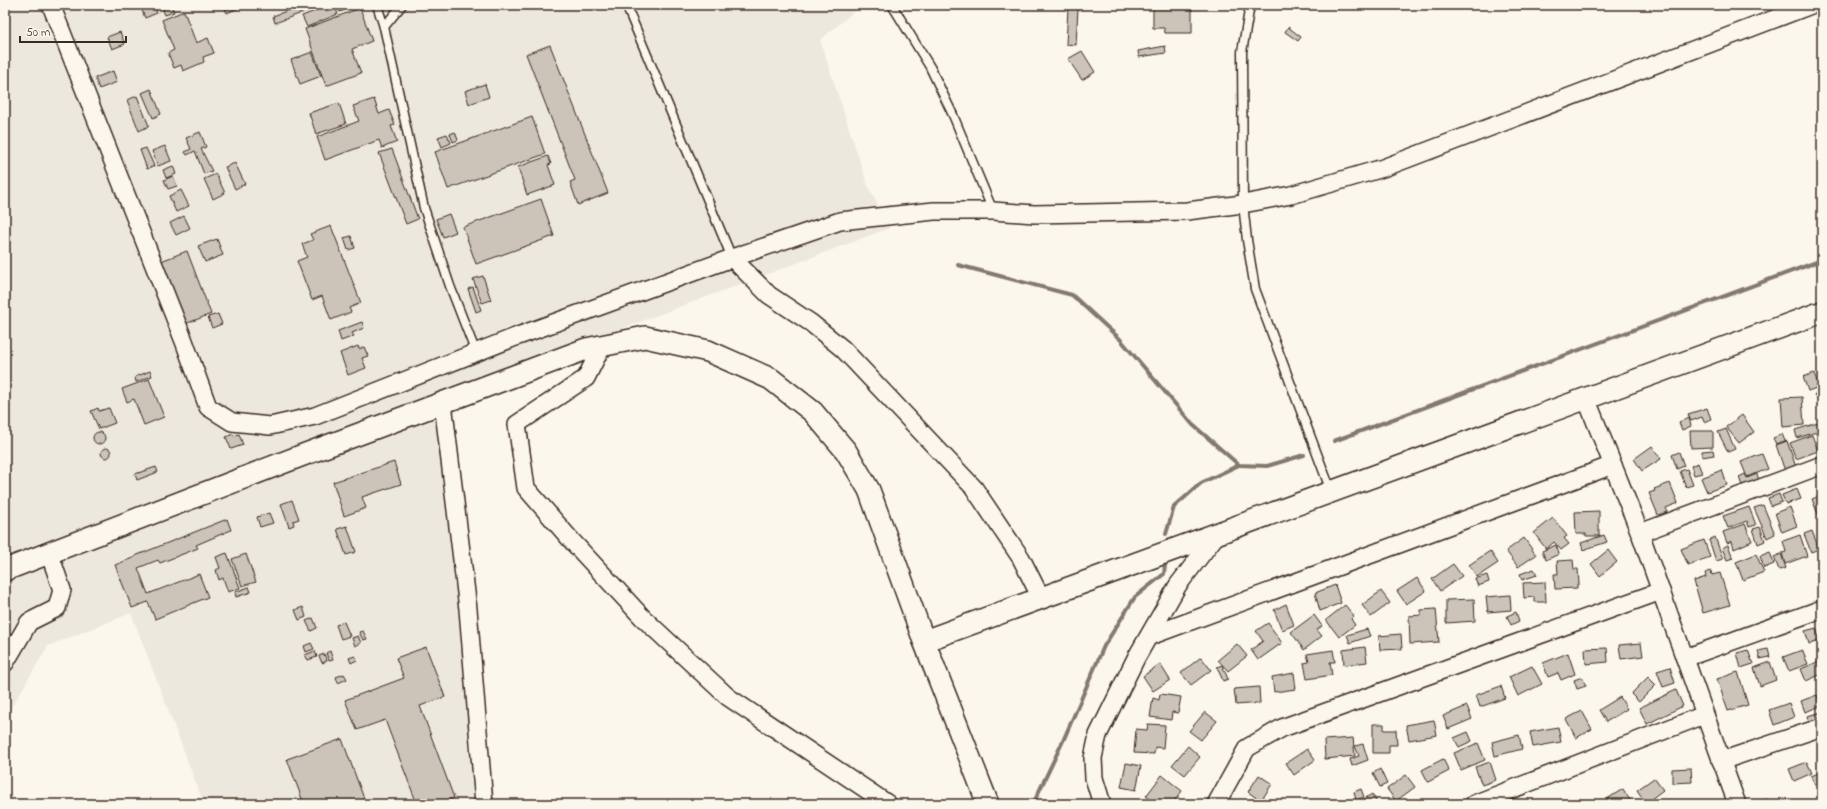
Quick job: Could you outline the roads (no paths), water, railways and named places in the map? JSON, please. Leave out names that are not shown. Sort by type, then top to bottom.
[{"type":"street","points":[[51,5],[184,341],[208,407],[232,422],[270,426],[316,416],[476,353],[732,258],[840,222],[934,211],[993,211],[1034,214],[1187,211],[1243,204],[1291,195],[1383,168],[1811,5]]},
{"type":"street","points":[[732,258],[769,295],[811,323],[843,349],[974,488],[1021,558],[1041,598]]},
{"type":"street","points":[[924,641],[1822,312]]},
{"type":"street","points":[[5,570],[586,349],[645,337],[708,351],[771,379],[813,412],[846,451],[869,490],[890,543],[924,641],[988,804]]},
{"type":"street","points":[[602,346],[586,378],[516,424],[526,488],[571,540],[643,618],[728,697],[888,804]]},
{"type":"street","points":[[1586,398],[1640,533],[1737,804]]},
{"type":"street","points":[[443,403],[468,609],[484,804]]},
{"type":"street","points":[[1150,636],[1613,465]]},
{"type":"street","points":[[1640,533],[1822,465]]},
{"type":"street","points":[[1102,804],[1094,778],[1093,758],[1098,735],[1136,658],[1178,585],[1218,533]]},
{"type":"street","points":[[5,663],[29,622],[57,608],[62,590],[49,552]]},
{"type":"street","points":[[1216,804],[1247,748],[1282,728],[1661,591]]},
{"type":"street","points":[[1685,658],[1821,613]]},
{"type":"street","points":[[1474,804],[1704,715]]},
{"type":"street","points":[[1721,761],[1822,727]]},
{"type":"lane","points":[[377,5],[384,27],[424,208],[450,286],[476,353]]},
{"type":"lane","points":[[384,27],[402,5]]},
{"type":"lane","points":[[626,5],[732,258]]},
{"type":"lane","points":[[892,5],[930,67],[953,115],[993,211]]},
{"type":"lane","points":[[1250,5],[1242,52],[1243,204],[1246,240],[1255,289],[1332,491]]},
{"type":"waterway","points":[[1334,441],[1822,260]]},
{"type":"waterway","points":[[958,265],[1072,295],[1120,339],[1193,425],[1239,465],[1267,466],[1304,455]]},
{"type":"waterway","points":[[1166,534],[1174,507],[1201,483],[1239,465]]},
{"type":"waterway","points":[[1033,804],[1063,741],[1104,646],[1135,597],[1164,574],[1165,565]]}]
